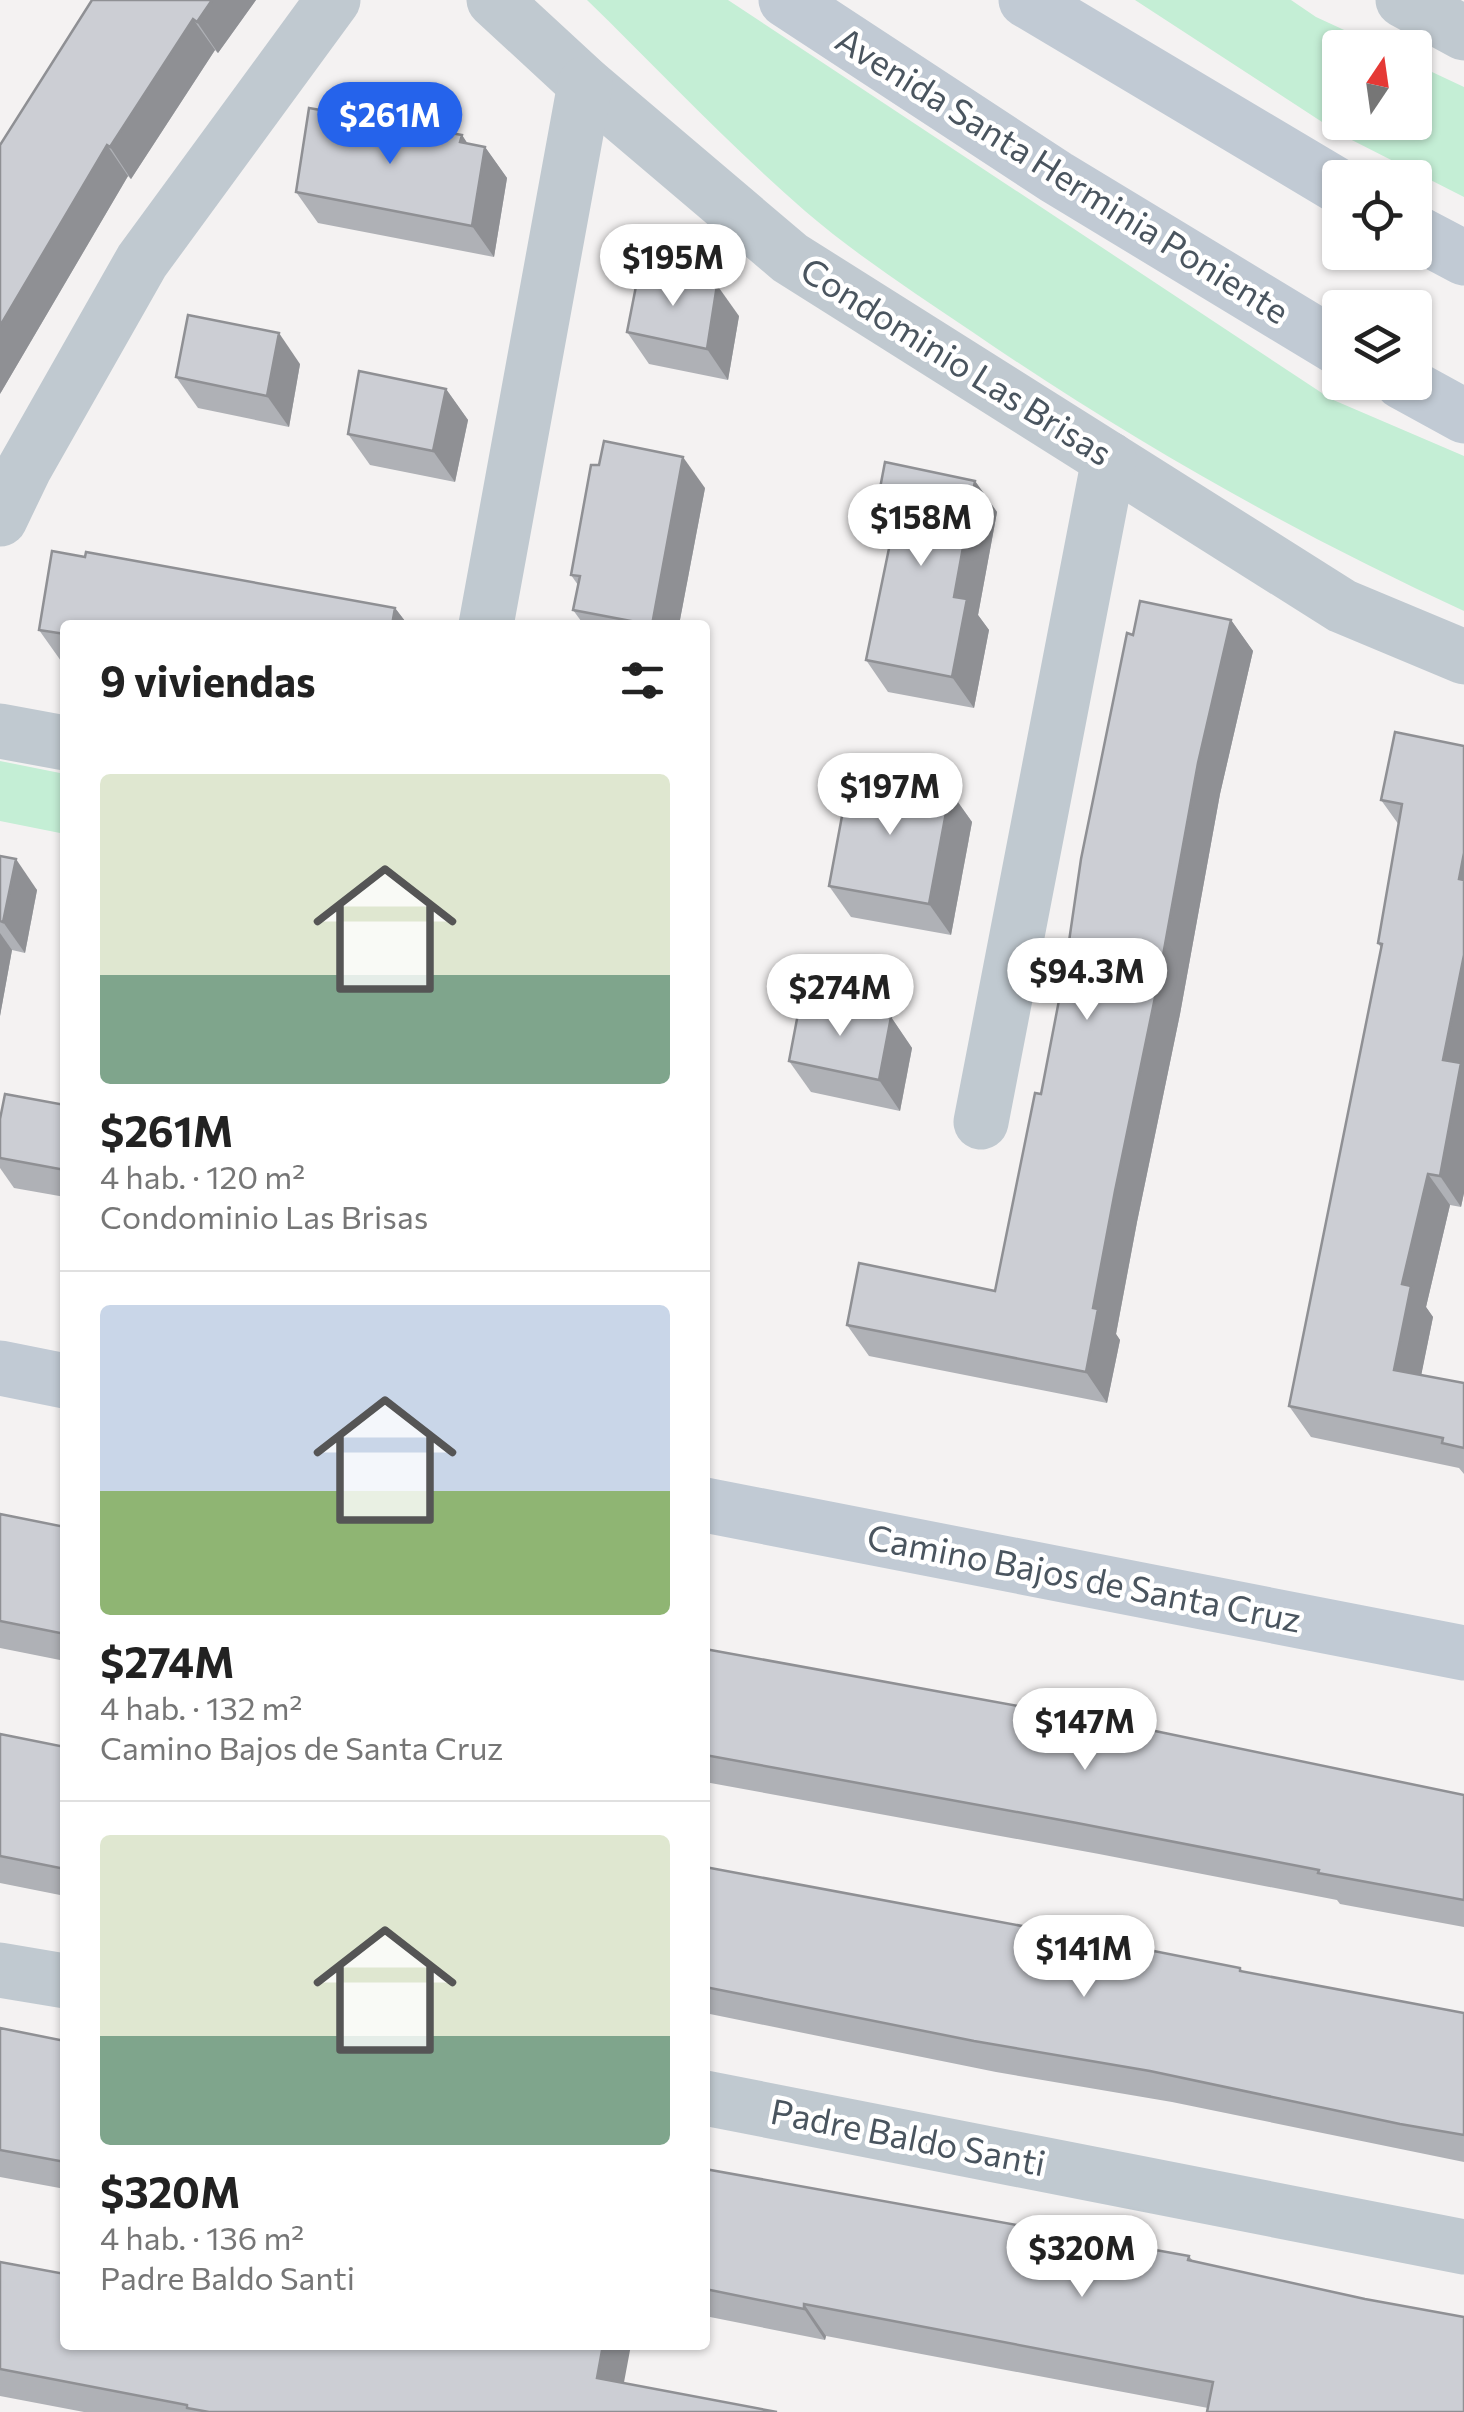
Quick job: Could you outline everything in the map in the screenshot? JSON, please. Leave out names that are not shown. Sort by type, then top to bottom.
[{"type":"street","points":[[0,519],[24,469],[142,261],[333,0]]},
{"type":"street","name":"Condominio Las Brisas","points":[[494,0],[585,84],[790,258],[1342,606],[1464,657]]},
{"type":"street","name":"Avenida Santa Herminia Poniente","points":[[786,0],[1056,177],[1322,338]]},
{"type":"street","points":[[1026,0],[1322,176]]},
{"type":"street","points":[[1403,0],[1464,34]]},
{"type":"street","points":[[487,620],[585,84]]},
{"type":"street","points":[[1432,241],[1464,258]]},
{"type":"street","points":[[1432,398],[1464,416]]},
{"type":"street","points":[[980,1122],[1109,459]]},
{"type":"street","points":[[0,731],[60,742]]},
{"type":"street","points":[[0,1368],[60,1380]]},
{"type":"street","name":"Camino Bajos de Santa Cruz","points":[[710,1506],[1464,1653]]},
{"type":"street","points":[[0,1970],[60,1981]]},
{"type":"street","name":"Padre Baldo Santi","points":[[710,2099],[1464,2247]]},
{"type":"green space","points":[[587,0],[728,0],[1322,393],[1322,400],[1333,400],[1464,456],[1464,611],[1336,549],[1212,482],[1030,371],[824,227],[722,134]]},
{"type":"green space","points":[[1135,0],[1291,0],[1344,30],[1322,30],[1322,122]]},
{"type":"green space","points":[[1432,72],[1464,87],[1464,197],[1432,181],[1432,160],[1391,160],[1352,140],[1432,140]]},
{"type":"green space","points":[[0,761],[60,773],[60,833],[0,821]]},
{"type":"building","points":[[92,0],[212,0],[197,22],[193,19],[110,147],[107,145],[0,326],[0,145]]},
{"type":"building","points":[[309,108],[462,135],[460,142],[485,147],[472,226],[296,192]]},
{"type":"building","points":[[639,271],[717,285],[707,349],[627,332]]},
{"type":"building","points":[[188,315],[279,333],[267,396],[176,377]]},
{"type":"building","points":[[359,371],[446,389],[433,451],[348,434]]},
{"type":"building","points":[[604,441],[683,457],[653,620],[626,620],[573,610],[580,576],[571,575],[591,465],[599,465]]},
{"type":"building","points":[[885,462],[975,481],[954,597],[967,599],[952,677],[866,660],[893,529],[873,525]]},
{"type":"building","points":[[52,551],[85,557],[86,552],[395,608],[393,620],[60,620],[60,633],[39,630]]},
{"type":"building","points":[[1140,601],[1231,620],[1198,763],[1115,1191],[1093,1308],[1098,1309],[1086,1372],[847,1325],[859,1263],[995,1291],[1035,1093],[1041,1094],[1081,859],[1127,633],[1133,635]]},
{"type":"building","points":[[1395,732],[1464,746],[1464,853],[1459,879],[1464,880],[1464,955],[1443,1060],[1461,1063],[1440,1176],[1428,1174],[1402,1284],[1411,1286],[1394,1370],[1464,1383],[1464,1448],[1442,1443],[1443,1438],[1289,1406],[1382,944],[1378,943],[1402,804],[1381,800]]},
{"type":"building","points":[[850,773],[950,791],[929,904],[829,886]]},
{"type":"building","points":[[0,856],[16,859],[3,922],[0,921]]},
{"type":"building","points":[[801,998],[891,1017],[879,1080],[789,1061]]},
{"type":"building","points":[[5,1094],[60,1104],[60,1169],[0,1158],[0,1119]]},
{"type":"building","points":[[0,1514],[60,1526],[60,1633],[0,1621]]},
{"type":"building","points":[[710,1650],[1155,1731],[1464,1795],[1464,1900],[710,1756]]},
{"type":"building","points":[[0,1734],[60,1746],[60,1868],[0,1856]]},
{"type":"building","points":[[710,1868],[1464,2013],[1464,2135],[1150,2071],[974,2041],[710,1988]]},
{"type":"building","points":[[0,2028],[60,2040],[60,2161],[0,2150]]},
{"type":"building","points":[[710,2170],[1189,2256],[1188,2260],[1464,2317],[1464,2412],[1207,2412],[1213,2382],[804,2304],[804,2309],[710,2290]]},
{"type":"building","points":[[0,2262],[60,2273],[60,2350],[602,2350],[597,2378],[777,2412],[209,2412],[0,2369]]}]
